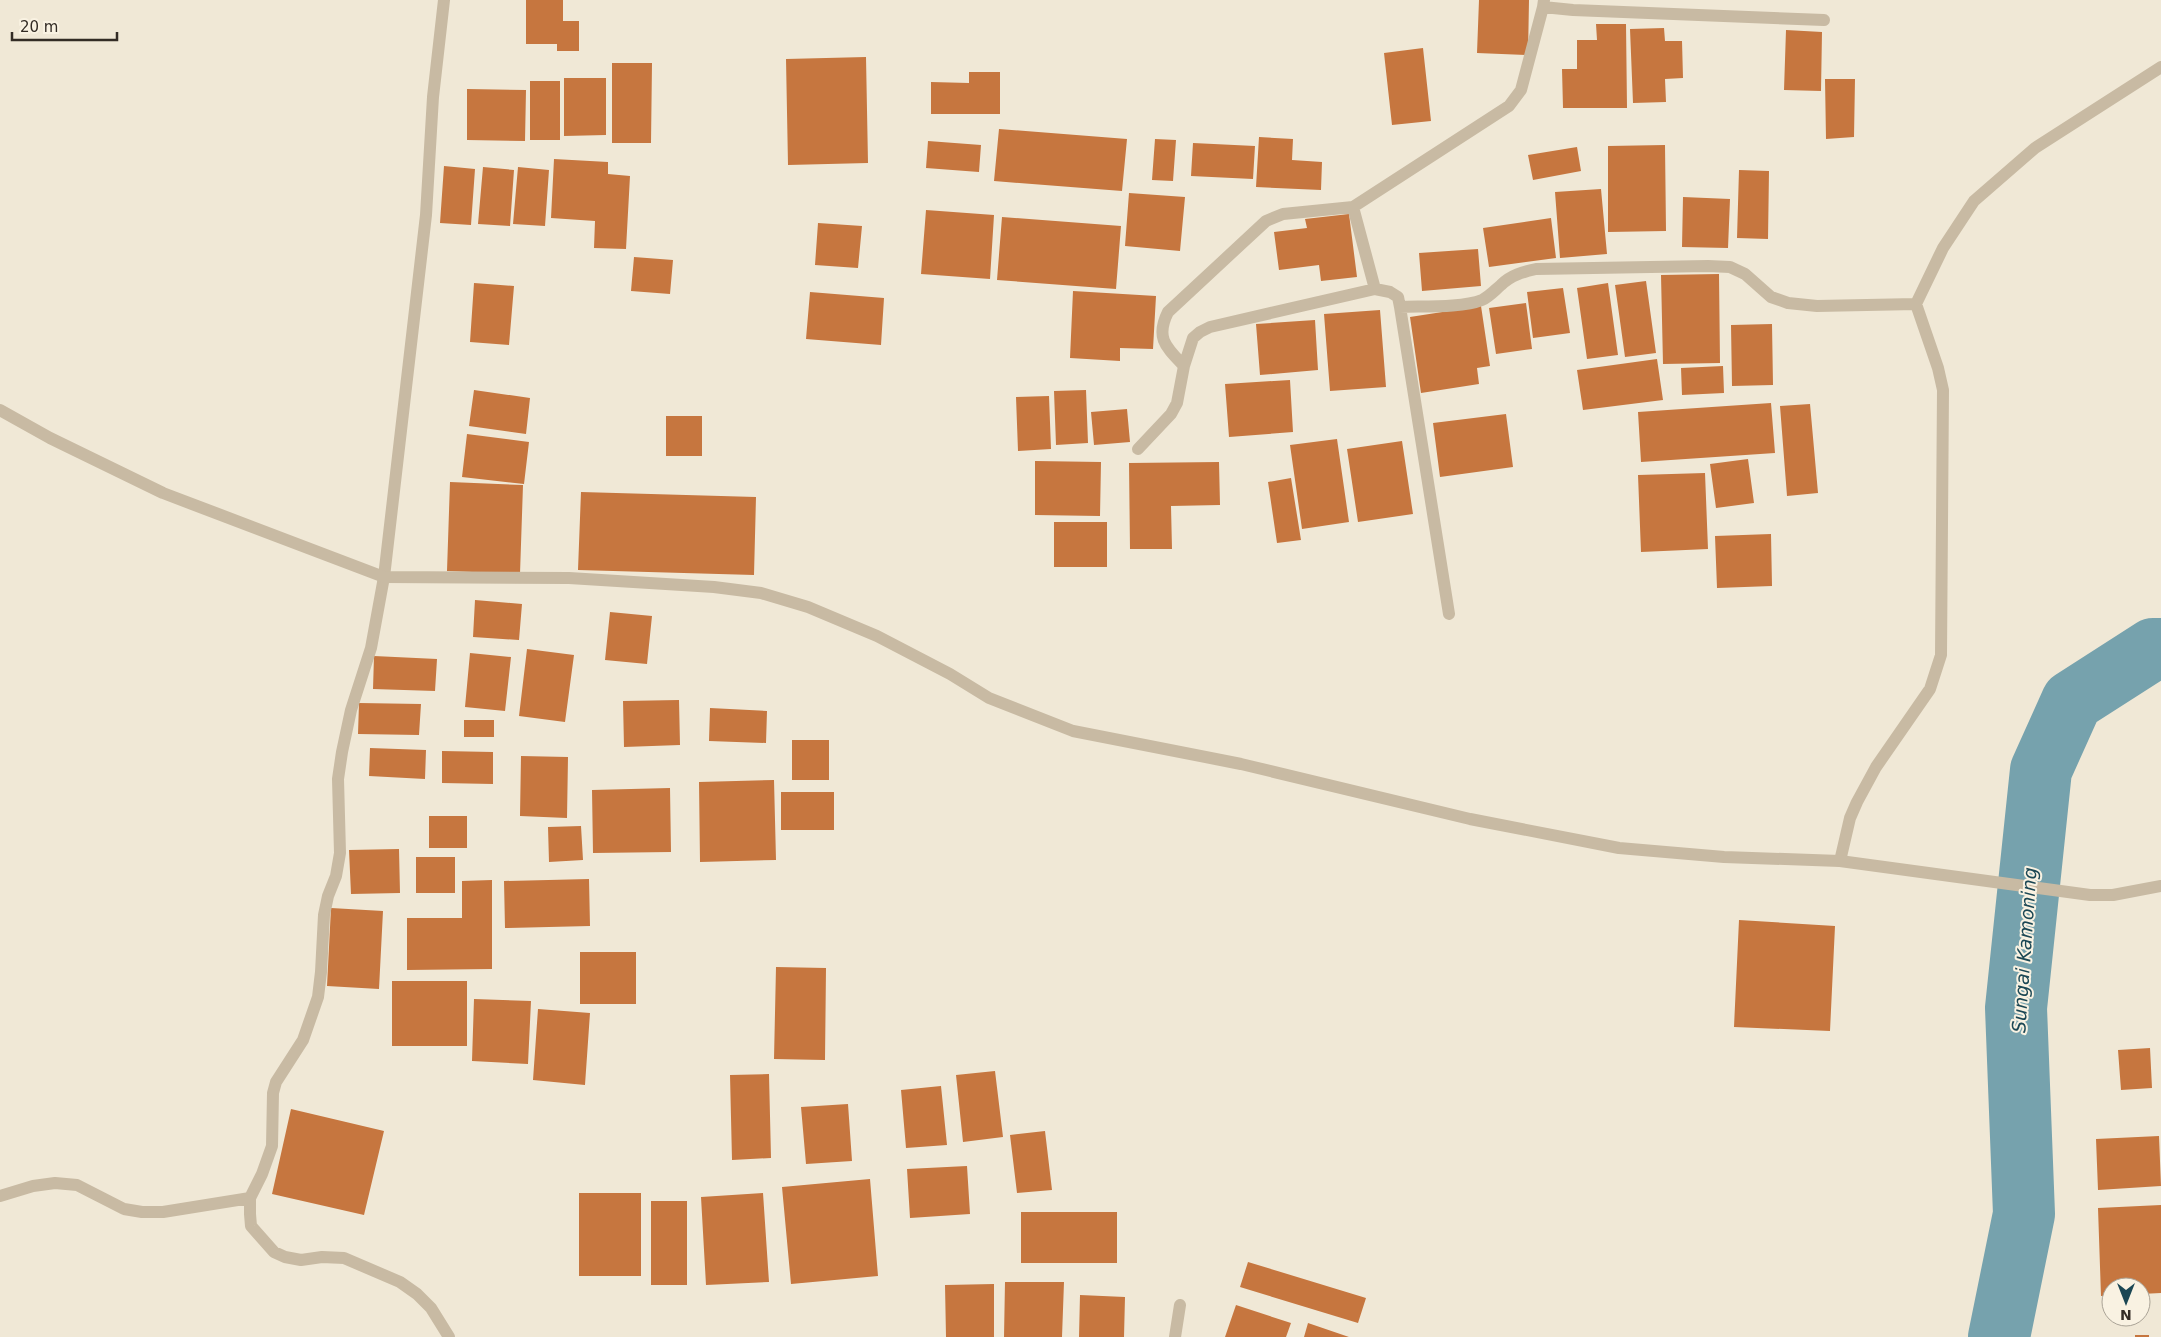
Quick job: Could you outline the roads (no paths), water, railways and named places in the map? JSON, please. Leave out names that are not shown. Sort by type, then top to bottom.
[{"type":"street","points":[[444,0],[433,97],[426,215],[384,577],[371,648],[351,710],[342,752],[338,779],[340,853],[336,876],[328,896],[324,915],[318,997],[303,1040],[276,1082],[273,1093],[272,1146],[262,1174],[250,1198],[252,1226],[274,1252],[285,1257],[300,1260],[322,1257],[344,1258],[391,1278],[416,1294],[431,1308],[449,1337]]},
{"type":"street","points":[[1184,366],[1166,347],[1162,334],[1163,323],[1168,312],[1266,221],[1283,214],[1353,207],[1509,106],[1521,90],[1543,3],[1824,20]]},
{"type":"street","points":[[1840,862],[1850,818],[1857,802],[1876,767],[1930,689],[1941,655],[1943,390],[1938,368],[1916,304],[1942,248],[1974,201],[2036,148],[2161,67]]},
{"type":"street","points":[[1353,207],[1375,289]]},
{"type":"street","points":[[1400,307],[1467,303],[1482,300],[1492,294],[1510,277],[1536,269],[1708,266],[1730,267],[1745,274],[1771,298],[1788,303],[1817,306],[1916,304]]},
{"type":"street","points":[[1138,449],[1171,414],[1177,403],[1184,366],[1193,338],[1200,332],[1210,327],[1375,289],[1390,292],[1398,297],[1400,307],[1449,614]]},
{"type":"street","points":[[0,410],[50,438],[163,493],[384,577],[569,578],[705,586],[761,593],[808,607],[877,636],[950,674],[989,698],[1073,731],[1241,764],[1470,819],[1619,848],[1724,857],[1840,862],[1890,867],[2090,895],[2113,895],[2161,886]]},
{"type":"street","points":[[0,1196],[33,1186],[55,1183],[77,1185],[124,1209],[142,1212],[163,1212],[250,1198]]},
{"type":"street","points":[[1175,1337],[1180,1305]]},
{"type":"waterway","name":"Sungai Kamoning","points":[[1999,1337],[2024,1214],[2016,1008],[2041,770],[2072,701],[2153,649],[2161,649]]}]
